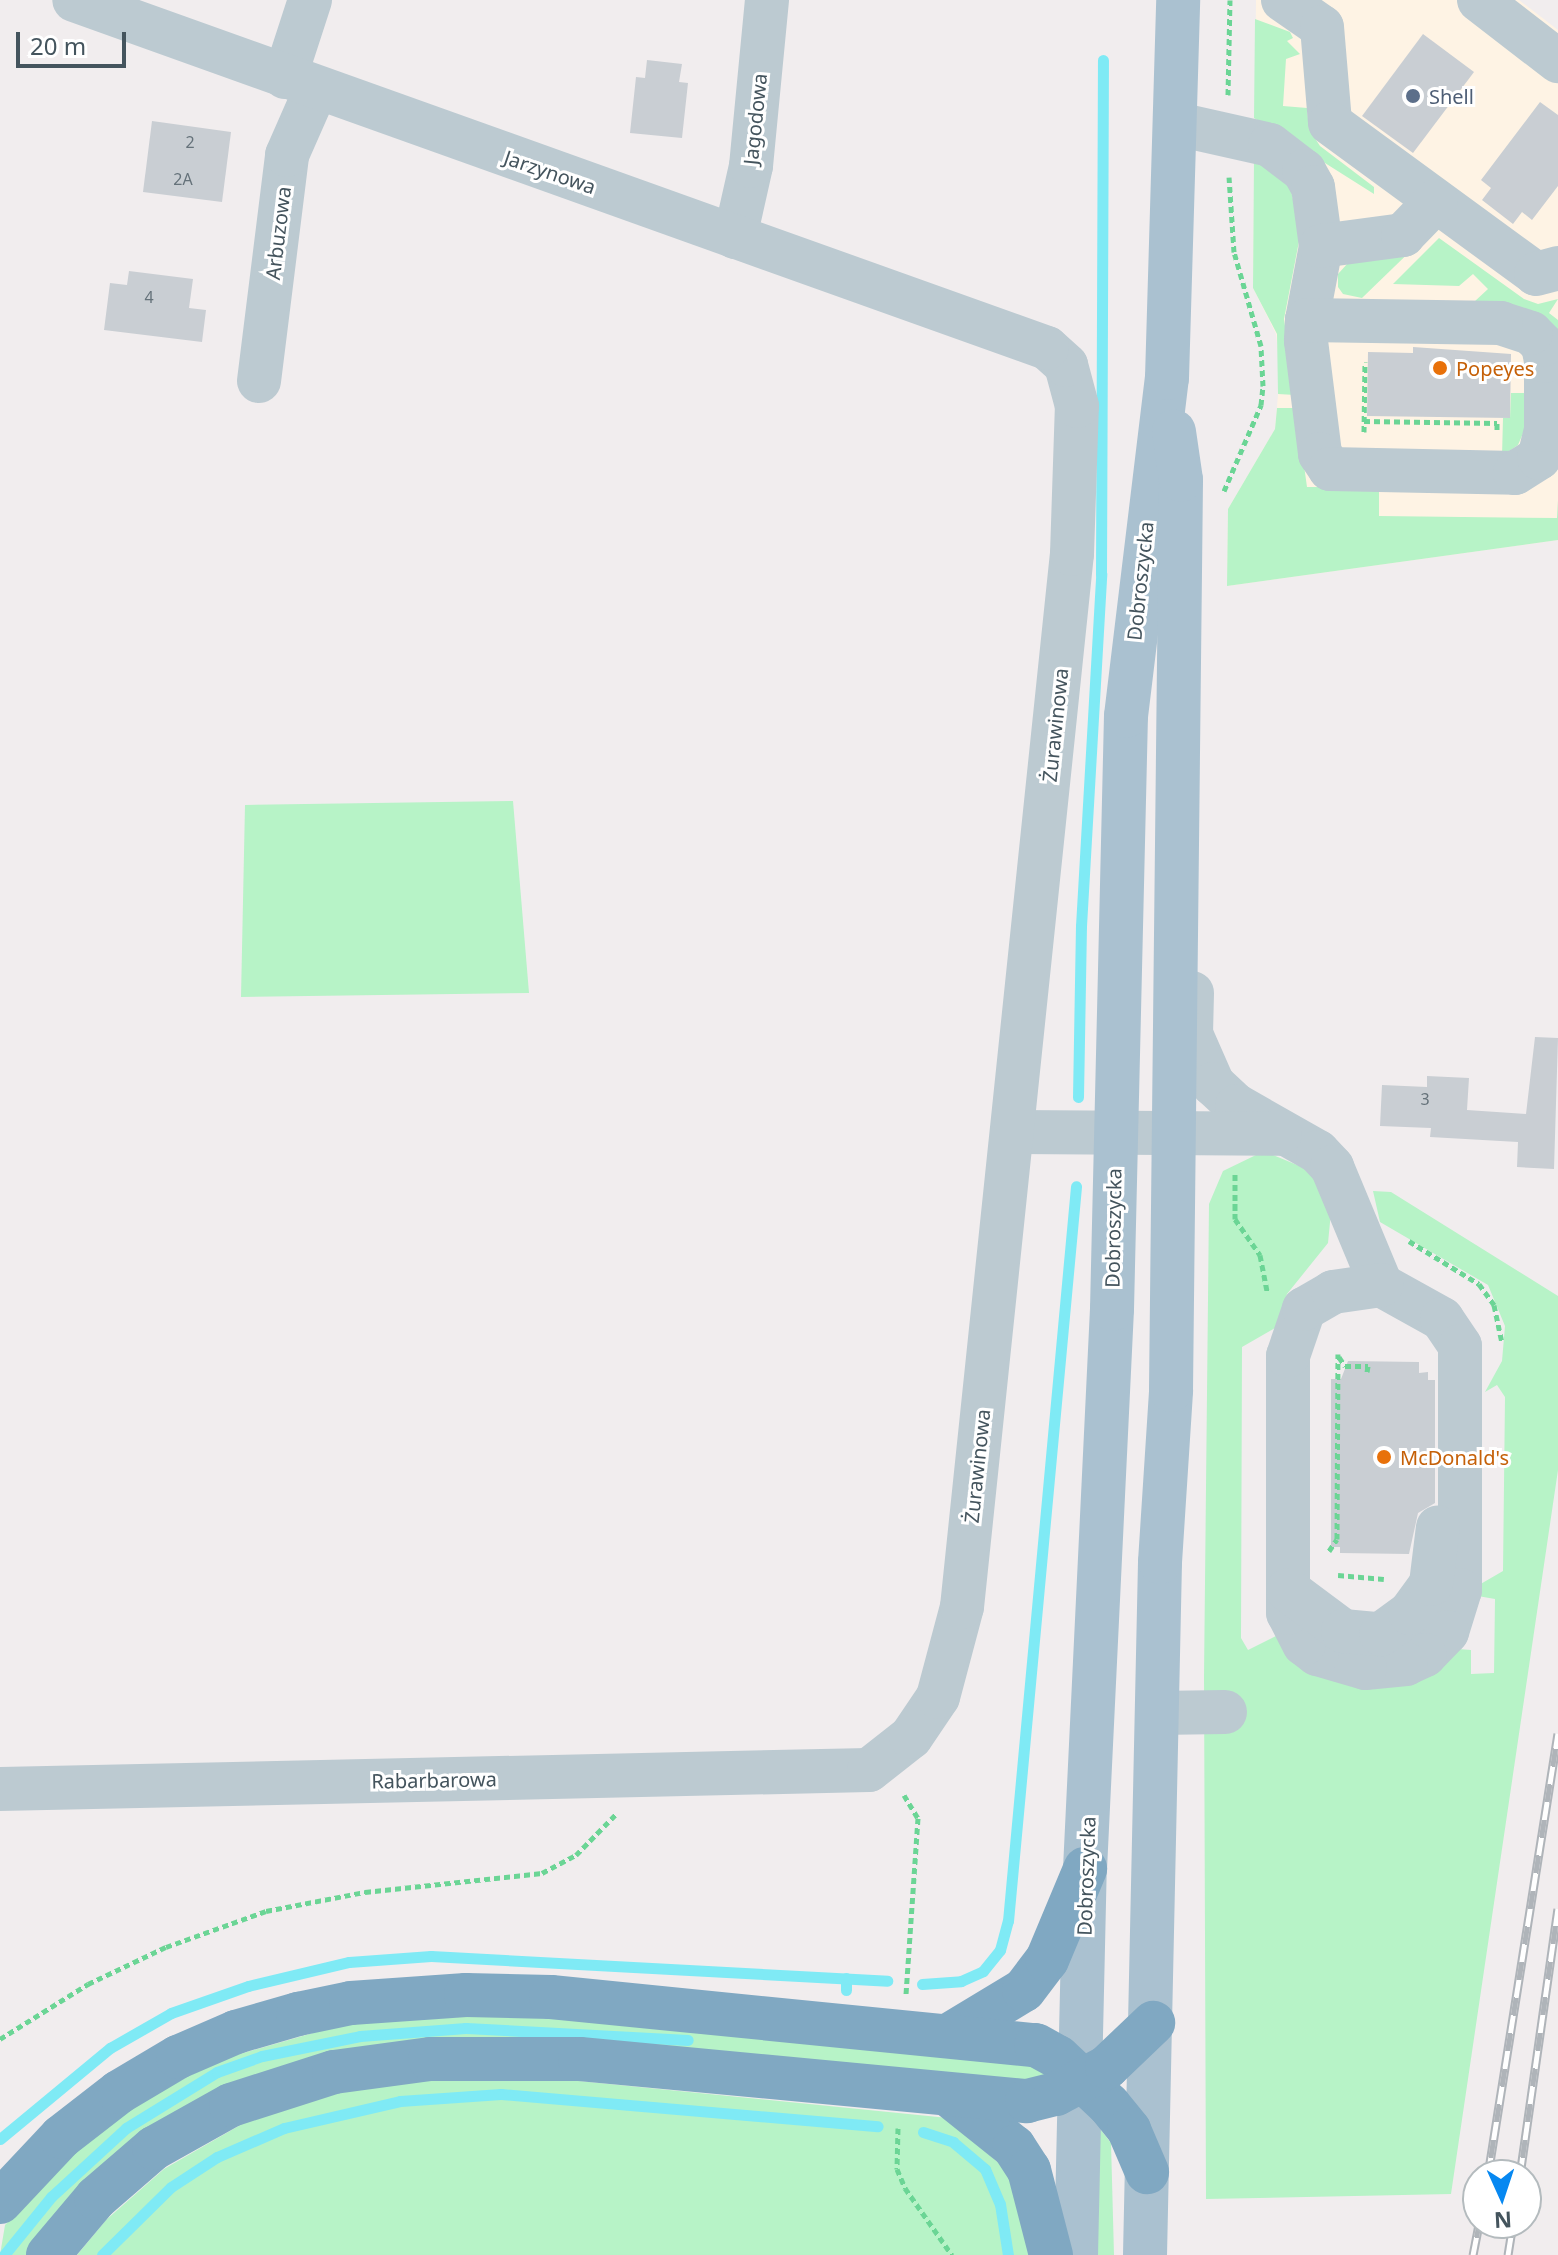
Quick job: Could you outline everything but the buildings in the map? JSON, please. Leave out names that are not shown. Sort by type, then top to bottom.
[{"type":"highway","points":[[949,2035],[1024,1990],[1047,1960],[1085,1869]]},
{"type":"highway","points":[[0,2202],[61,2137],[178,2057],[236,2032],[351,2003],[466,1995],[551,1997],[1036,2045],[1058,2057],[1129,2130],[1147,2172]]},
{"type":"highway","points":[[48,2255],[96,2198],[154,2148],[231,2105],[334,2072],[430,2059],[580,2059],[902,2091],[1041,2099],[1107,2067],[1153,2023]]},
{"type":"highway","points":[[949,2095],[1014,2147],[1029,2170],[1051,2255]]},
{"type":"main road","name":"Dobroszycka","points":[[1076,2255],[1085,1869],[1112,1309],[1126,716],[1167,378],[1177,124],[1178,0]]},
{"type":"main road","name":"Dobroszycka","points":[[1145,2255],[1153,2023],[1157,1713],[1171,1390],[1181,480],[1167,378]]},
{"type":"street","name":"Jarzynowa","points":[[74,0],[735,237],[1029,338]]},
{"type":"street","name":"Arbuzowa","points":[[259,381],[310,0]]},
{"type":"street","name":"Jagodowa","points":[[735,237],[751,166],[767,0]]},
{"type":"street","points":[[1479,0],[1558,61]]},
{"type":"street","points":[[1296,3],[1322,27],[1330,123],[1536,274],[1558,268]]},
{"type":"street","points":[[1177,124],[1270,145],[1304,171],[1337,246]]},
{"type":"street","points":[[1307,320],[1501,323],[1531,333],[1543,345],[1546,361],[1545,444],[1539,458],[1515,473],[1330,469],[1318,445],[1307,320],[1337,246],[1420,189]]},
{"type":"street","name":"Żurawinowa","points":[[882,1780],[938,1697],[962,1607],[1014,1132],[1072,554],[1077,406],[1066,365],[1029,338]]},
{"type":"street","name":"Dobroszycka","points":[[1179,632],[1195,743],[1191,1034],[1213,1084],[1237,1106],[1280,1134],[1318,1152],[1332,1167],[1381,1285]]},
{"type":"street","points":[[1014,1132],[1172,1133]]},
{"type":"street","name":"Dobroszycka","points":[[1172,1133],[1280,1134]]},
{"type":"street","points":[[1285,1304],[1333,1292],[1381,1285],[1431,1312],[1454,1332],[1461,1360],[1460,1590],[1447,1632],[1425,1655],[1406,1664],[1365,1668],[1333,1661],[1304,1644],[1295,1630],[1299,1599],[1285,1304],[1353,1217]]},
{"type":"street","points":[[1299,1599],[1343,1631],[1367,1636],[1395,1627],[1422,1598],[1438,1559],[1440,1339],[1431,1312]]},
{"type":"street","points":[[1157,1713],[1225,1712]]},
{"type":"street","name":"Rabarbarowa","points":[[0,1789],[647,1776],[882,1780]]},
{"type":"path","points":[[1218,503],[1261,405],[1263,386],[1261,346],[1234,252],[1228,136],[1230,0]]},
{"type":"path","points":[[1235,1133],[1235,1219],[1260,1255],[1285,1304]]},
{"type":"path","points":[[0,2039],[88,1984],[166,1947],[266,1911],[365,1892],[505,1881],[542,1873],[576,1855],[647,1776]]},
{"type":"path","points":[[882,1780],[909,1796],[918,1818],[904,2030]]},
{"type":"path","points":[[902,2091],[897,2169],[952,2255]]},
{"type":"shaded area","points":[[1256,0],[1519,0],[1558,30],[1558,540],[1227,586],[1228,509],[1275,429],[1280,372],[1276,334],[1253,288]]},
{"type":"green space","points":[[1255,19],[1290,32],[1293,38],[1287,41],[1300,54],[1286,59],[1283,106],[1307,108],[1309,129],[1320,146],[1374,187],[1374,194],[1254,118]]},
{"type":"green space","points":[[1254,160],[1289,183],[1301,231],[1284,319],[1295,395],[1278,394],[1277,334],[1253,288]]},
{"type":"green space","points":[[1424,238],[1362,298],[1343,294],[1338,287],[1338,274],[1348,263]]},
{"type":"green space","points":[[1439,238],[1524,299],[1538,304],[1558,299],[1549,313],[1558,320],[1558,348],[1474,302],[1488,289],[1473,274],[1459,286],[1393,284]]},
{"type":"green space","points":[[1511,393],[1527,393],[1527,424],[1518,445],[1502,456],[1503,418],[1510,418]]},
{"type":"green space","points":[[1277,408],[1296,408],[1307,487],[1379,487],[1379,516],[1557,518],[1558,500],[1558,540],[1227,586],[1228,509],[1275,429]]},
{"type":"green space","points":[[513,801],[529,993],[241,997],[245,805]]},
{"type":"green space","points":[[1256,1155],[1273,1155],[1302,1167],[1313,1177],[1331,1212],[1328,1243],[1287,1294],[1275,1328],[1242,1347],[1241,1638],[1248,1650],[1278,1635],[1471,1650],[1471,1674],[1494,1673],[1495,1599],[1472,1595],[1472,1589],[1503,1571],[1505,1397],[1497,1385],[1485,1392],[1502,1361],[1505,1326],[1488,1285],[1380,1222],[1373,1191],[1391,1192],[1558,1296],[1558,1470],[1451,2194],[1206,2199],[1204,1677],[1209,1204],[1223,1171]]},
{"type":"green space","points":[[508,2014],[1020,2058],[1051,2070],[1043,2081],[313,2058],[29,2255],[0,2255],[5,2225],[72,2155],[135,2105],[219,2060],[344,2024]]},
{"type":"green space","points":[[509,2074],[948,2118],[1010,2173],[1030,2255],[77,2255],[106,2220],[164,2169],[249,2120],[315,2097],[437,2077]]},
{"type":"green space","points":[[1097,2125],[1111,2143],[1114,2255],[1095,2255]]},
{"type":"waterway","points":[[1078,1097],[1081,926],[1101,574],[1103,60]]},
{"type":"waterway","points":[[922,1984],[961,1981],[983,1971],[1000,1950],[1008,1921],[1076,1186]]},
{"type":"waterway","points":[[0,2139],[110,2048],[171,2013],[248,1986],[349,1962],[431,1956],[887,1981]]},
{"type":"waterway","points":[[846,1978],[846,1990]]},
{"type":"waterway","points":[[4,2255],[51,2197],[126,2128],[217,2072],[262,2056],[360,2036],[466,2028],[688,2040]]},
{"type":"waterway","points":[[102,2255],[171,2187],[217,2157],[284,2128],[400,2101],[501,2094],[878,2126]]},
{"type":"waterway","points":[[923,2132],[953,2142],[985,2169],[1000,2204],[1008,2255]]},
{"type":"railway","points":[[1491,2159],[1558,1734]]},
{"type":"railway","points":[[1522,2159],[1558,1909]]},
{"type":"railway","points":[[1473,2255],[1476,2239]]},
{"type":"railway","points":[[1508,2255],[1510,2239]]},
{"type":"place","name":"Shell","points":[[1413,96]]},
{"type":"place","name":"Popeyes","points":[[1440,368]]},
{"type":"place","name":"McDonald's","points":[[1384,1457]]}]
